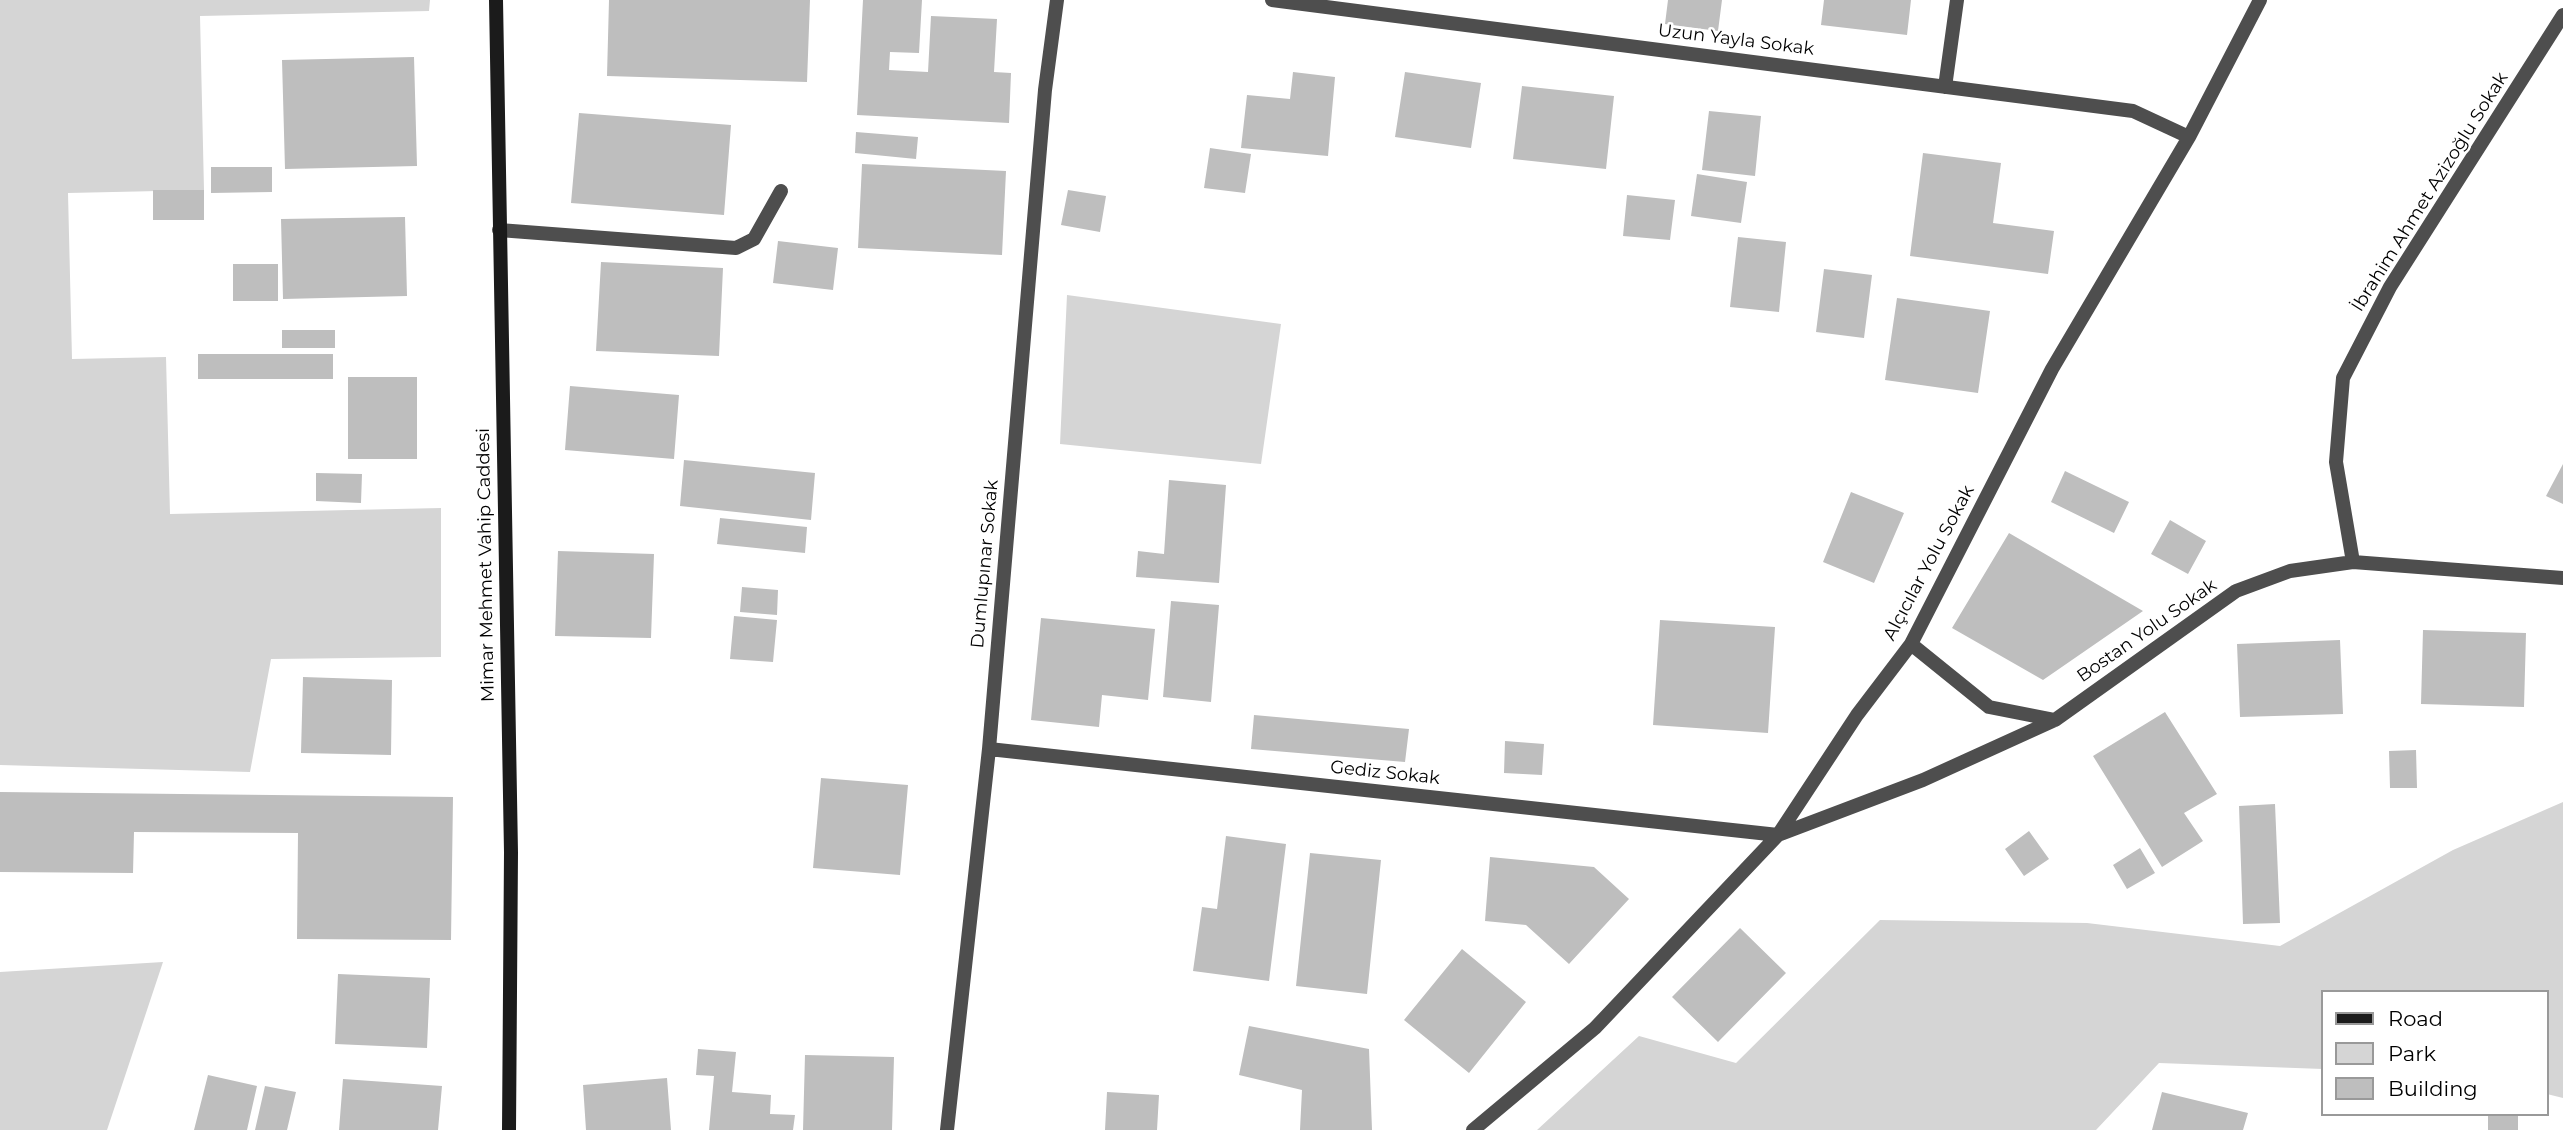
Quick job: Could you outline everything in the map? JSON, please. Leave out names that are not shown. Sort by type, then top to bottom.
[{"type":"main road","name":"Mimar Mehmet Vahip Caddesi","points":[[496,0],[511,852],[509,1130]]},
{"type":"street","name":"Dumlupınar Sokak","points":[[947,1130],[989,749],[1045,90],[1057,0]]},
{"type":"street","name":"Uzun Yayla Sokak","points":[[1272,0],[2133,111],[2189,138]]},
{"type":"street","points":[[1945,87],[1957,0]]},
{"type":"street","name":"Alçıcılar Yolu Sokak","points":[[1473,1130],[1595,1028],[1778,835],[1857,715],[1911,643],[2052,369],[2189,138],[2260,0]]},
{"type":"street","name":"İbrahim Ahmet Azizoğlu Sokak","points":[[2353,562],[2336,461],[2343,378],[2390,287],[2563,15]]},
{"type":"street","points":[[499,230],[736,248],[754,239],[781,191]]},
{"type":"street","name":"Bostan Yolu Sokak","points":[[1778,835],[1923,780],[2055,720],[2236,591],[2290,571],[2353,562],[2563,578]]},
{"type":"street","points":[[1911,643],[1989,707],[2055,720]]},
{"type":"street","name":"Gediz Sokak","points":[[989,749],[1778,835]]},
{"type":"green space","points":[[0,0],[430,0],[429,11],[200,16],[204,190],[68,193],[72,359],[166,357],[170,514],[441,508],[441,657],[271,659],[250,772],[0,765]]},
{"type":"green space","points":[[1067,295],[1281,324],[1261,464],[1060,444]]},
{"type":"green space","points":[[2563,802],[2563,1098],[2549,1094],[2549,990],[2322,990],[2322,1069],[2159,1063],[2096,1130],[1537,1130],[1639,1036],[1736,1063],[1880,920],[2087,923],[2280,946],[2453,850]]},
{"type":"green space","points":[[163,962],[107,1130],[0,1130],[0,972]]},
{"type":"building","points":[[609,0],[810,0],[807,82],[607,76]]},
{"type":"building","points":[[863,0],[922,0],[919,53],[890,52],[889,70],[928,72],[931,16],[997,19],[994,72],[1011,73],[1009,123],[857,115]]},
{"type":"building","points":[[1668,0],[1722,0],[1718,31],[1665,24]]},
{"type":"building","points":[[1824,0],[1911,0],[1907,35],[1821,25]]},
{"type":"building","points":[[414,57],[417,166],[285,169],[282,60]]},
{"type":"building","points":[[1293,72],[1335,77],[1328,156],[1241,148],[1247,95],[1290,99]]},
{"type":"building","points":[[1405,72],[1481,83],[1471,148],[1395,137]]},
{"type":"building","points":[[1522,86],[1614,96],[1606,169],[1513,159]]},
{"type":"building","points":[[1709,111],[1761,116],[1755,176],[1702,170]]},
{"type":"building","points":[[579,113],[731,125],[724,215],[571,203]]},
{"type":"building","points":[[856,132],[918,137],[916,159],[855,153]]},
{"type":"building","points":[[1210,148],[1251,154],[1245,193],[1204,188]]},
{"type":"building","points":[[1923,153],[2001,163],[1993,223],[2054,231],[2048,274],[1910,256]]},
{"type":"building","points":[[862,164],[1006,171],[1002,255],[858,248]]},
{"type":"building","points":[[211,167],[272,167],[272,192],[211,193]]},
{"type":"building","points":[[1697,174],[1747,182],[1741,223],[1691,216]]},
{"type":"building","points":[[153,190],[204,190],[204,220],[153,220]]},
{"type":"building","points":[[1068,190],[1106,196],[1100,232],[1061,225]]},
{"type":"building","points":[[1627,195],[1675,200],[1670,240],[1623,236]]},
{"type":"building","points":[[405,217],[407,296],[283,299],[281,219]]},
{"type":"building","points":[[1738,237],[1786,242],[1779,312],[1730,307]]},
{"type":"building","points":[[778,241],[838,248],[833,290],[773,283]]},
{"type":"building","points":[[601,262],[723,268],[719,356],[596,351]]},
{"type":"building","points":[[233,264],[278,264],[278,301],[233,301]]},
{"type":"building","points":[[1824,269],[1872,275],[1864,338],[1816,332]]},
{"type":"building","points":[[1897,298],[1990,311],[1978,393],[1885,380]]},
{"type":"building","points":[[282,330],[335,330],[335,348],[282,348]]},
{"type":"building","points":[[198,354],[333,354],[333,379],[198,379]]},
{"type":"building","points":[[348,377],[417,377],[417,459],[348,459]]},
{"type":"building","points":[[570,386],[679,395],[674,459],[565,450]]},
{"type":"building","points":[[684,460],[815,473],[811,520],[680,506]]},
{"type":"building","points":[[2563,464],[2563,504],[2546,496]]},
{"type":"building","points":[[2065,471],[2129,502],[2114,533],[2051,502]]},
{"type":"building","points":[[316,473],[362,474],[361,503],[316,501]]},
{"type":"building","points":[[1169,480],[1226,485],[1219,583],[1136,577],[1138,551],[1164,554]]},
{"type":"building","points":[[1851,492],[1904,513],[1874,583],[1823,562]]},
{"type":"building","points":[[720,518],[807,527],[805,553],[717,544]]},
{"type":"building","points":[[2170,520],[2206,541],[2188,574],[2151,554]]},
{"type":"building","points":[[2009,533],[2143,611],[2043,680],[1952,628]]},
{"type":"building","points":[[558,551],[654,554],[651,638],[555,636]]},
{"type":"building","points":[[742,587],[778,590],[777,615],[740,612]]},
{"type":"building","points":[[1171,601],[1219,605],[1211,702],[1163,697]]},
{"type":"building","points":[[734,616],[777,620],[773,662],[730,659]]},
{"type":"building","points":[[1041,618],[1155,629],[1148,700],[1102,695],[1099,727],[1031,720]]},
{"type":"building","points":[[1660,620],[1775,627],[1768,733],[1653,725]]},
{"type":"building","points":[[2423,630],[2526,633],[2524,707],[2421,704]]},
{"type":"building","points":[[2340,640],[2343,714],[2240,717],[2237,644]]},
{"type":"building","points":[[303,677],[392,680],[391,755],[301,753]]},
{"type":"building","points":[[2165,712],[2217,794],[2184,813],[2203,841],[2162,867],[2093,756]]},
{"type":"building","points":[[1254,715],[1409,729],[1405,762],[1251,749]]},
{"type":"building","points":[[1505,741],[1544,744],[1542,775],[1504,773]]},
{"type":"building","points":[[2416,750],[2417,788],[2390,788],[2389,751]]},
{"type":"building","points":[[821,778],[908,785],[900,875],[813,868]]},
{"type":"building","points":[[0,792],[453,797],[451,940],[297,939],[298,833],[134,832],[133,873],[0,872]]},
{"type":"building","points":[[2275,804],[2280,923],[2243,924],[2239,806]]},
{"type":"building","points":[[2029,831],[2049,859],[2024,876],[2005,849]]},
{"type":"building","points":[[1226,836],[1286,844],[1269,981],[1193,971],[1202,907],[1217,909]]},
{"type":"building","points":[[2140,848],[2155,873],[2127,889],[2113,865]]},
{"type":"building","points":[[1310,853],[1381,860],[1367,994],[1296,986]]},
{"type":"building","points":[[1490,857],[1594,867],[1629,899],[1569,964],[1526,925],[1485,921]]},
{"type":"building","points":[[1740,928],[1786,973],[1718,1042],[1672,997]]},
{"type":"building","points":[[1462,949],[1526,1002],[1469,1073],[1404,1020]]},
{"type":"building","points":[[338,974],[430,978],[427,1048],[335,1044]]},
{"type":"building","points":[[1249,1026],[1369,1049],[1372,1130],[1300,1130],[1302,1090],[1239,1075]]},
{"type":"building","points":[[698,1049],[736,1052],[732,1092],[771,1095],[770,1114],[795,1115],[793,1130],[709,1130],[714,1076],[696,1075]]},
{"type":"building","points":[[805,1055],[894,1057],[892,1130],[803,1130]]},
{"type":"building","points":[[208,1075],[257,1086],[247,1130],[194,1130]]},
{"type":"building","points":[[667,1078],[671,1130],[586,1130],[583,1085]]},
{"type":"building","points":[[343,1079],[442,1086],[438,1130],[339,1130]]},
{"type":"building","points":[[265,1086],[296,1092],[287,1130],[255,1130]]},
{"type":"building","points":[[1107,1092],[1159,1095],[1157,1130],[1105,1130]]},
{"type":"building","points":[[2162,1092],[2248,1113],[2243,1130],[2152,1130]]},
{"type":"building","points":[[2488,1116],[2518,1116],[2518,1130],[2488,1130]]}]
